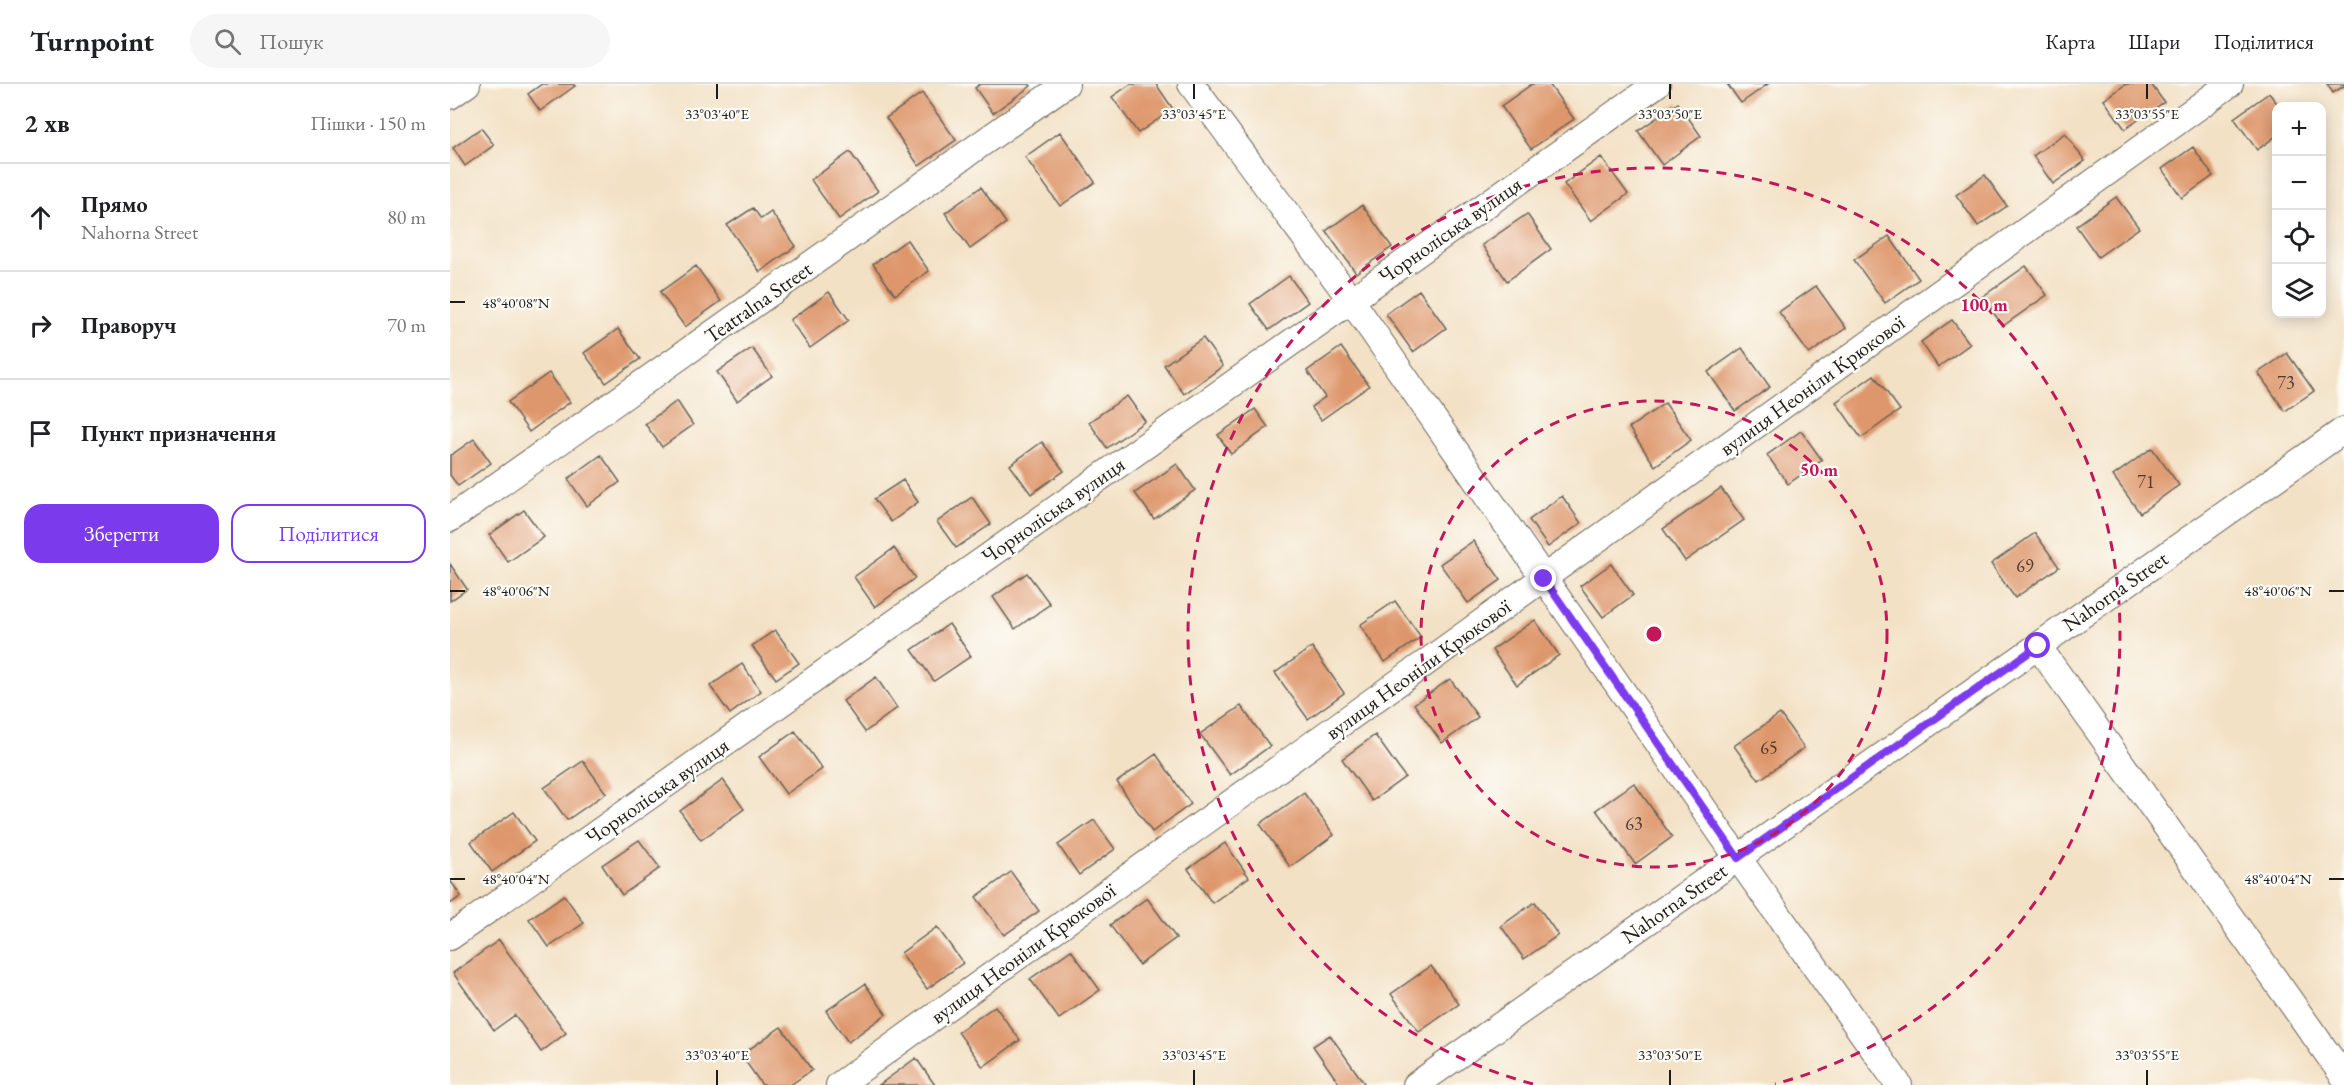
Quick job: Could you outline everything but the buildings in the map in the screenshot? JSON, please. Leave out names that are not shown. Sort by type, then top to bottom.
[{"type":"street","points":[[450,96],[467,84]]},
{"type":"street","name":"Teatralna Street","points":[[450,519],[1066,84]]},
{"type":"street","points":[[1191,84],[1352,300],[1738,858],[1899,1085]]},
{"type":"street","name":"Чорноліська вулиця","points":[[450,937],[1657,84]]},
{"type":"street","name":"вулиця Неоніли Крюкової","points":[[839,1085],[2230,84]]},
{"type":"street","name":"Nahorna Street","points":[[1424,1082],[2344,430]]},
{"type":"street","points":[[2038,646],[2344,1077]]},
{"type":"route","points":[[1544,579],[1738,858],[2038,646]]}]
